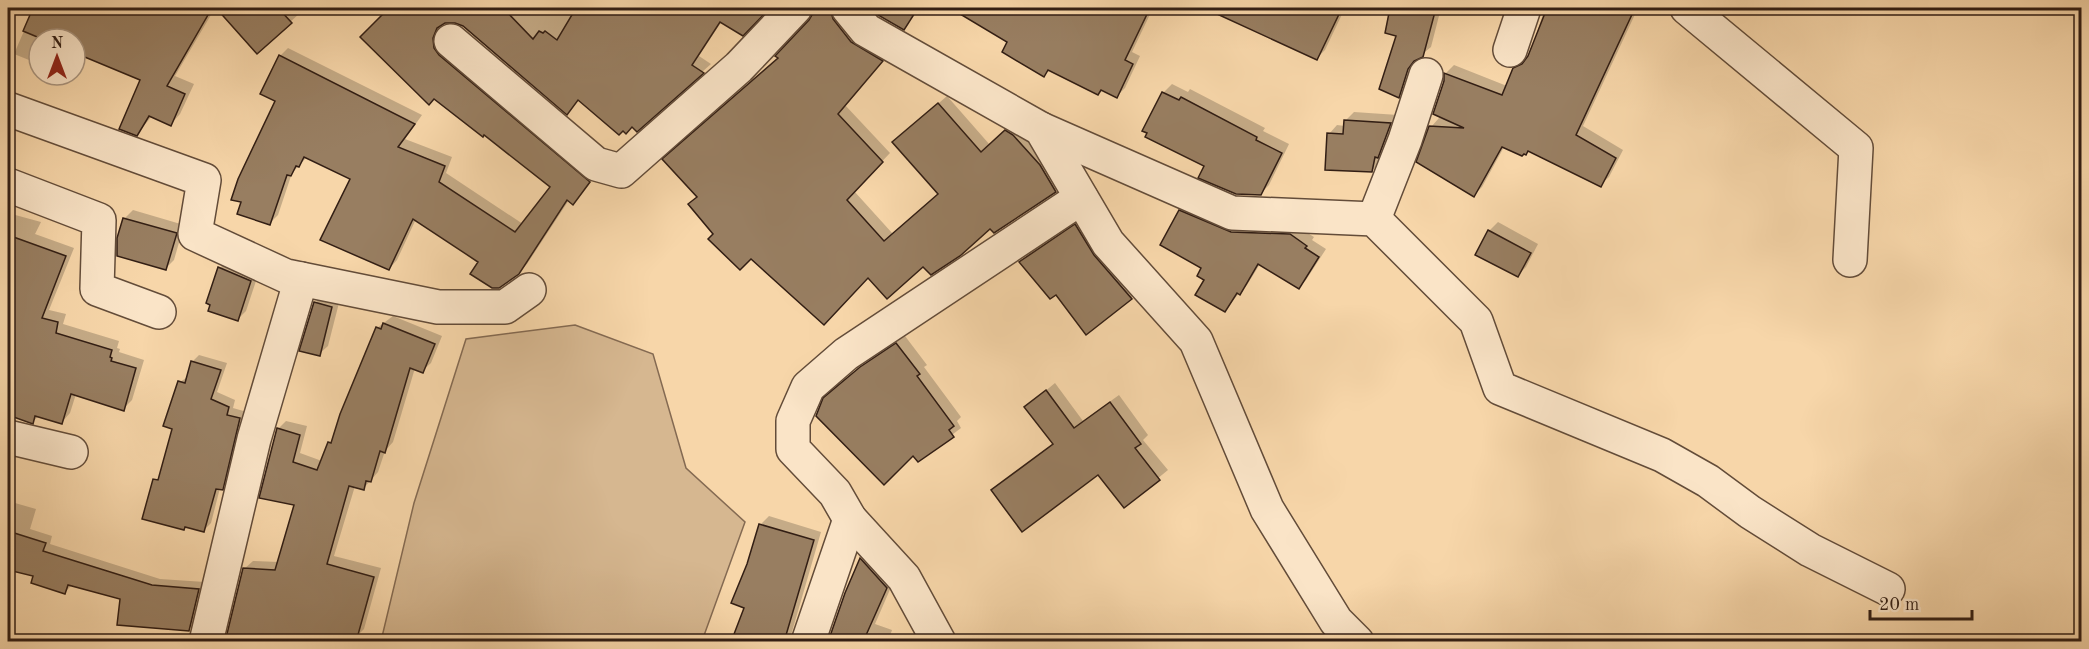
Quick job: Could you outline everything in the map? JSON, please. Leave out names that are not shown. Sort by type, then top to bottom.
[{"type":"street","points":[[451,41],[596,164],[621,171],[739,68],[795,8]]},
{"type":"street","points":[[848,8],[866,30],[1041,129],[1232,213],[1374,219],[1476,321],[1500,388],[1662,455],[1708,481],[1750,512],[1810,550],[1888,589]]},
{"type":"street","points":[[1510,50],[1524,8]]},
{"type":"street","points":[[1687,8],[1856,148],[1850,260]]},
{"type":"street","points":[[1374,219],[1405,140],[1426,75]]},
{"type":"street","points":[[8,109],[204,180],[195,234],[286,276],[438,307],[505,307],[529,290]]},
{"type":"street","points":[[1041,129],[1108,243],[1196,341],[1267,509],[1336,621],[1357,642]]},
{"type":"street","points":[[8,185],[99,220],[97,289],[159,312]]},
{"type":"street","points":[[939,642],[904,578],[850,519],[835,493],[793,449],[793,421],[808,387],[846,354],[1081,198]]},
{"type":"street","points":[[206,642],[254,439],[301,279]]},
{"type":"street","points":[[8,437],[71,453]]},
{"type":"street","points":[[808,642],[850,519]]},
{"type":"shaded area","points":[[575,325],[653,354],[686,468],[745,522],[702,641],[381,641],[414,503],[466,339]]},
{"type":"building","points":[[33,8],[212,8],[167,86],[185,94],[171,126],[149,116],[137,136],[119,129],[140,80],[87,58],[87,27],[27,27],[27,33],[23,31]]},
{"type":"building","points":[[216,8],[278,8],[292,23],[257,54]]},
{"type":"building","points":[[389,8],[503,8],[533,39],[539,31],[543,33],[545,31],[557,40],[576,8],[770,8],[743,36],[720,22],[692,65],[704,73],[637,132],[632,127],[626,134],[623,131],[619,135],[578,100],[567,115],[463,26],[445,23],[437,28],[433,38],[434,48],[439,55],[590,182],[573,205],[567,200],[519,274],[499,288],[492,288],[470,274],[478,262],[413,219],[389,270],[320,240],[350,179],[304,157],[291,176],[287,175],[270,225],[237,214],[241,202],[231,200],[238,179],[275,101],[260,94],[279,55],[415,124],[398,147],[445,166],[439,182],[515,232],[550,187],[434,99],[429,105],[360,37]]},
{"type":"building","points":[[813,8],[830,8],[833,19],[851,42],[883,61],[838,114],[883,162],[847,200],[884,241],[938,194],[892,142],[938,103],[981,152],[1005,130],[1013,135],[1040,165],[1056,192],[994,233],[990,229],[960,256],[931,275],[923,267],[887,299],[868,278],[824,325],[751,259],[740,270],[708,239],[713,234],[688,204],[697,197],[662,159],[778,58],[775,56],[809,20]]},
{"type":"building","points":[[872,8],[918,8],[904,30],[878,15]]},
{"type":"building","points":[[950,8],[1150,8],[1125,60],[1133,64],[1117,98],[1101,90],[1098,95],[1048,70],[1044,77],[1002,52],[1007,42]]},
{"type":"building","points":[[1204,8],[1342,8],[1317,60]]},
{"type":"building","points":[[1390,8],[1436,8],[1423,57],[1414,61],[1408,69],[1399,98],[1379,89],[1396,36],[1385,33]]},
{"type":"building","points":[[1547,8],[1635,8],[1576,135],[1616,158],[1601,187],[1528,151],[1522,156],[1502,147],[1474,197],[1416,162],[1429,126],[1464,128],[1433,114],[1444,81],[1444,73],[1502,95],[1513,68],[1522,64],[1528,56]]},
{"type":"building","points":[[1162,92],[1179,100],[1181,97],[1257,137],[1256,140],[1282,153],[1261,195],[1236,194],[1198,178],[1204,166],[1145,137],[1147,133],[1142,131]]},
{"type":"building","points":[[1344,120],[1391,123],[1378,158],[1375,157],[1372,172],[1325,170],[1327,133],[1343,134]]},
{"type":"building","points":[[1179,210],[1231,232],[1290,234],[1319,257],[1299,289],[1258,264],[1240,295],[1237,293],[1225,312],[1195,295],[1204,280],[1197,276],[1201,268],[1160,245]]},
{"type":"building","points":[[123,218],[177,233],[166,270],[117,256],[117,238]]},
{"type":"building","points":[[1075,224],[1094,255],[1132,299],[1086,335],[1056,295],[1050,299],[1019,262]]},
{"type":"building","points":[[1488,230],[1531,253],[1518,277],[1475,255]]},
{"type":"building","points":[[8,235],[66,256],[42,318],[58,322],[56,333],[112,350],[111,361],[136,368],[124,411],[71,394],[62,424],[35,416],[33,424],[8,415]]},
{"type":"building","points":[[218,267],[251,281],[238,321],[208,311],[210,305],[206,303]]},
{"type":"building","points":[[314,302],[332,307],[320,356],[299,351]]},
{"type":"building","points":[[383,323],[435,344],[423,373],[410,368],[385,453],[380,451],[371,482],[366,481],[364,490],[349,486],[327,564],[374,577],[356,642],[225,642],[243,568],[275,570],[294,505],[259,498],[277,428],[300,435],[293,462],[317,470],[328,442],[331,443],[340,414],[376,327],[381,329]]},
{"type":"building","points":[[896,343],[920,374],[917,376],[954,426],[949,430],[954,437],[918,462],[913,456],[884,485],[816,416],[823,398],[860,367]]},
{"type":"building","points":[[191,361],[221,370],[211,399],[229,407],[227,415],[240,418],[223,490],[216,489],[204,532],[185,527],[184,530],[142,519],[153,479],[158,480],[172,429],[163,426],[178,381],[185,383]]},
{"type":"building","points":[[1046,390],[1074,428],[1110,402],[1141,444],[1135,448],[1160,480],[1124,508],[1098,475],[1022,532],[991,490],[1053,444],[1024,407]]},
{"type":"building","points":[[759,524],[814,540],[784,642],[731,642],[744,608],[731,603],[747,564]]},
{"type":"building","points":[[8,531],[46,543],[43,551],[152,585],[199,589],[189,631],[117,625],[120,599],[68,585],[65,594],[31,583],[33,576],[8,570]]},
{"type":"building","points":[[860,558],[887,588],[863,642],[828,642],[845,593]]}]
